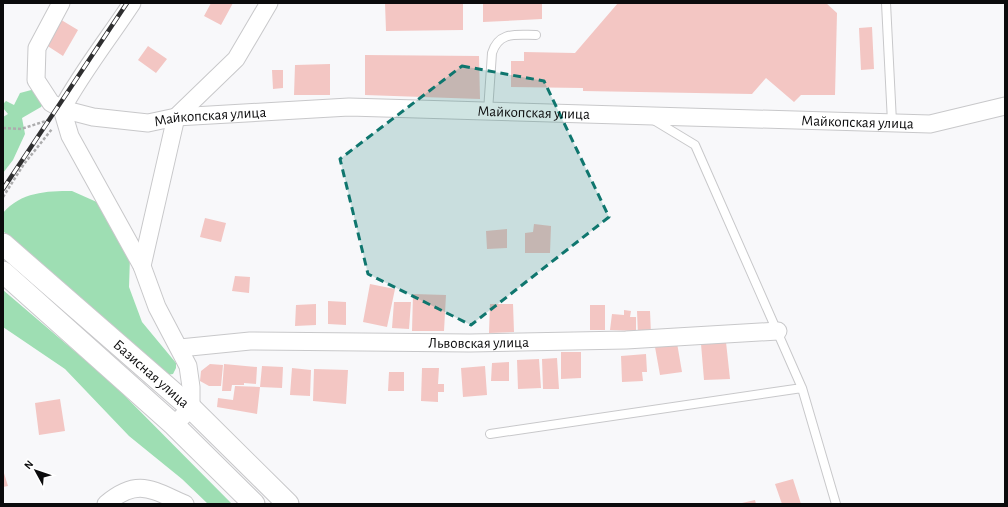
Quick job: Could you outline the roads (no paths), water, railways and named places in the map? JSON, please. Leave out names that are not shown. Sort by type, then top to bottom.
[{"type":"street","points":[[61,3],[37,48],[36,80],[51,103],[61,114],[70,136],[142,266],[157,308],[180,348],[188,366],[191,387],[191,408],[174,426]]},
{"type":"street","points":[[61,114],[75,85],[132,3]]},
{"type":"street","points":[[142,266],[176,117],[236,59],[269,3]]},
{"type":"street","name":"Майкопская улица","points":[[61,114],[148,123],[176,117],[349,107],[930,124],[1005,106]]},
{"type":"street","name":"Базисная улица","points":[[6,247],[191,408],[288,504]]},
{"type":"street","name":"Базисная улица","points":[[3,272],[174,426],[254,504]]},
{"type":"street","name":"Львовская улица","points":[[180,348],[250,341],[470,343],[626,340],[778,331]]},
{"type":"street","points":[[106,504],[119,492],[144,487],[186,504]]},
{"type":"lane","points":[[886,3],[892,122]]},
{"type":"lane","points":[[488,111],[492,53],[495,45],[502,38],[512,35],[536,36]]},
{"type":"lane","points":[[647,116],[695,145],[802,388],[836,504]]},
{"type":"lane","points":[[490,434],[802,388]]},
{"type":"railway","points":[[3,189],[127,3]]}]
